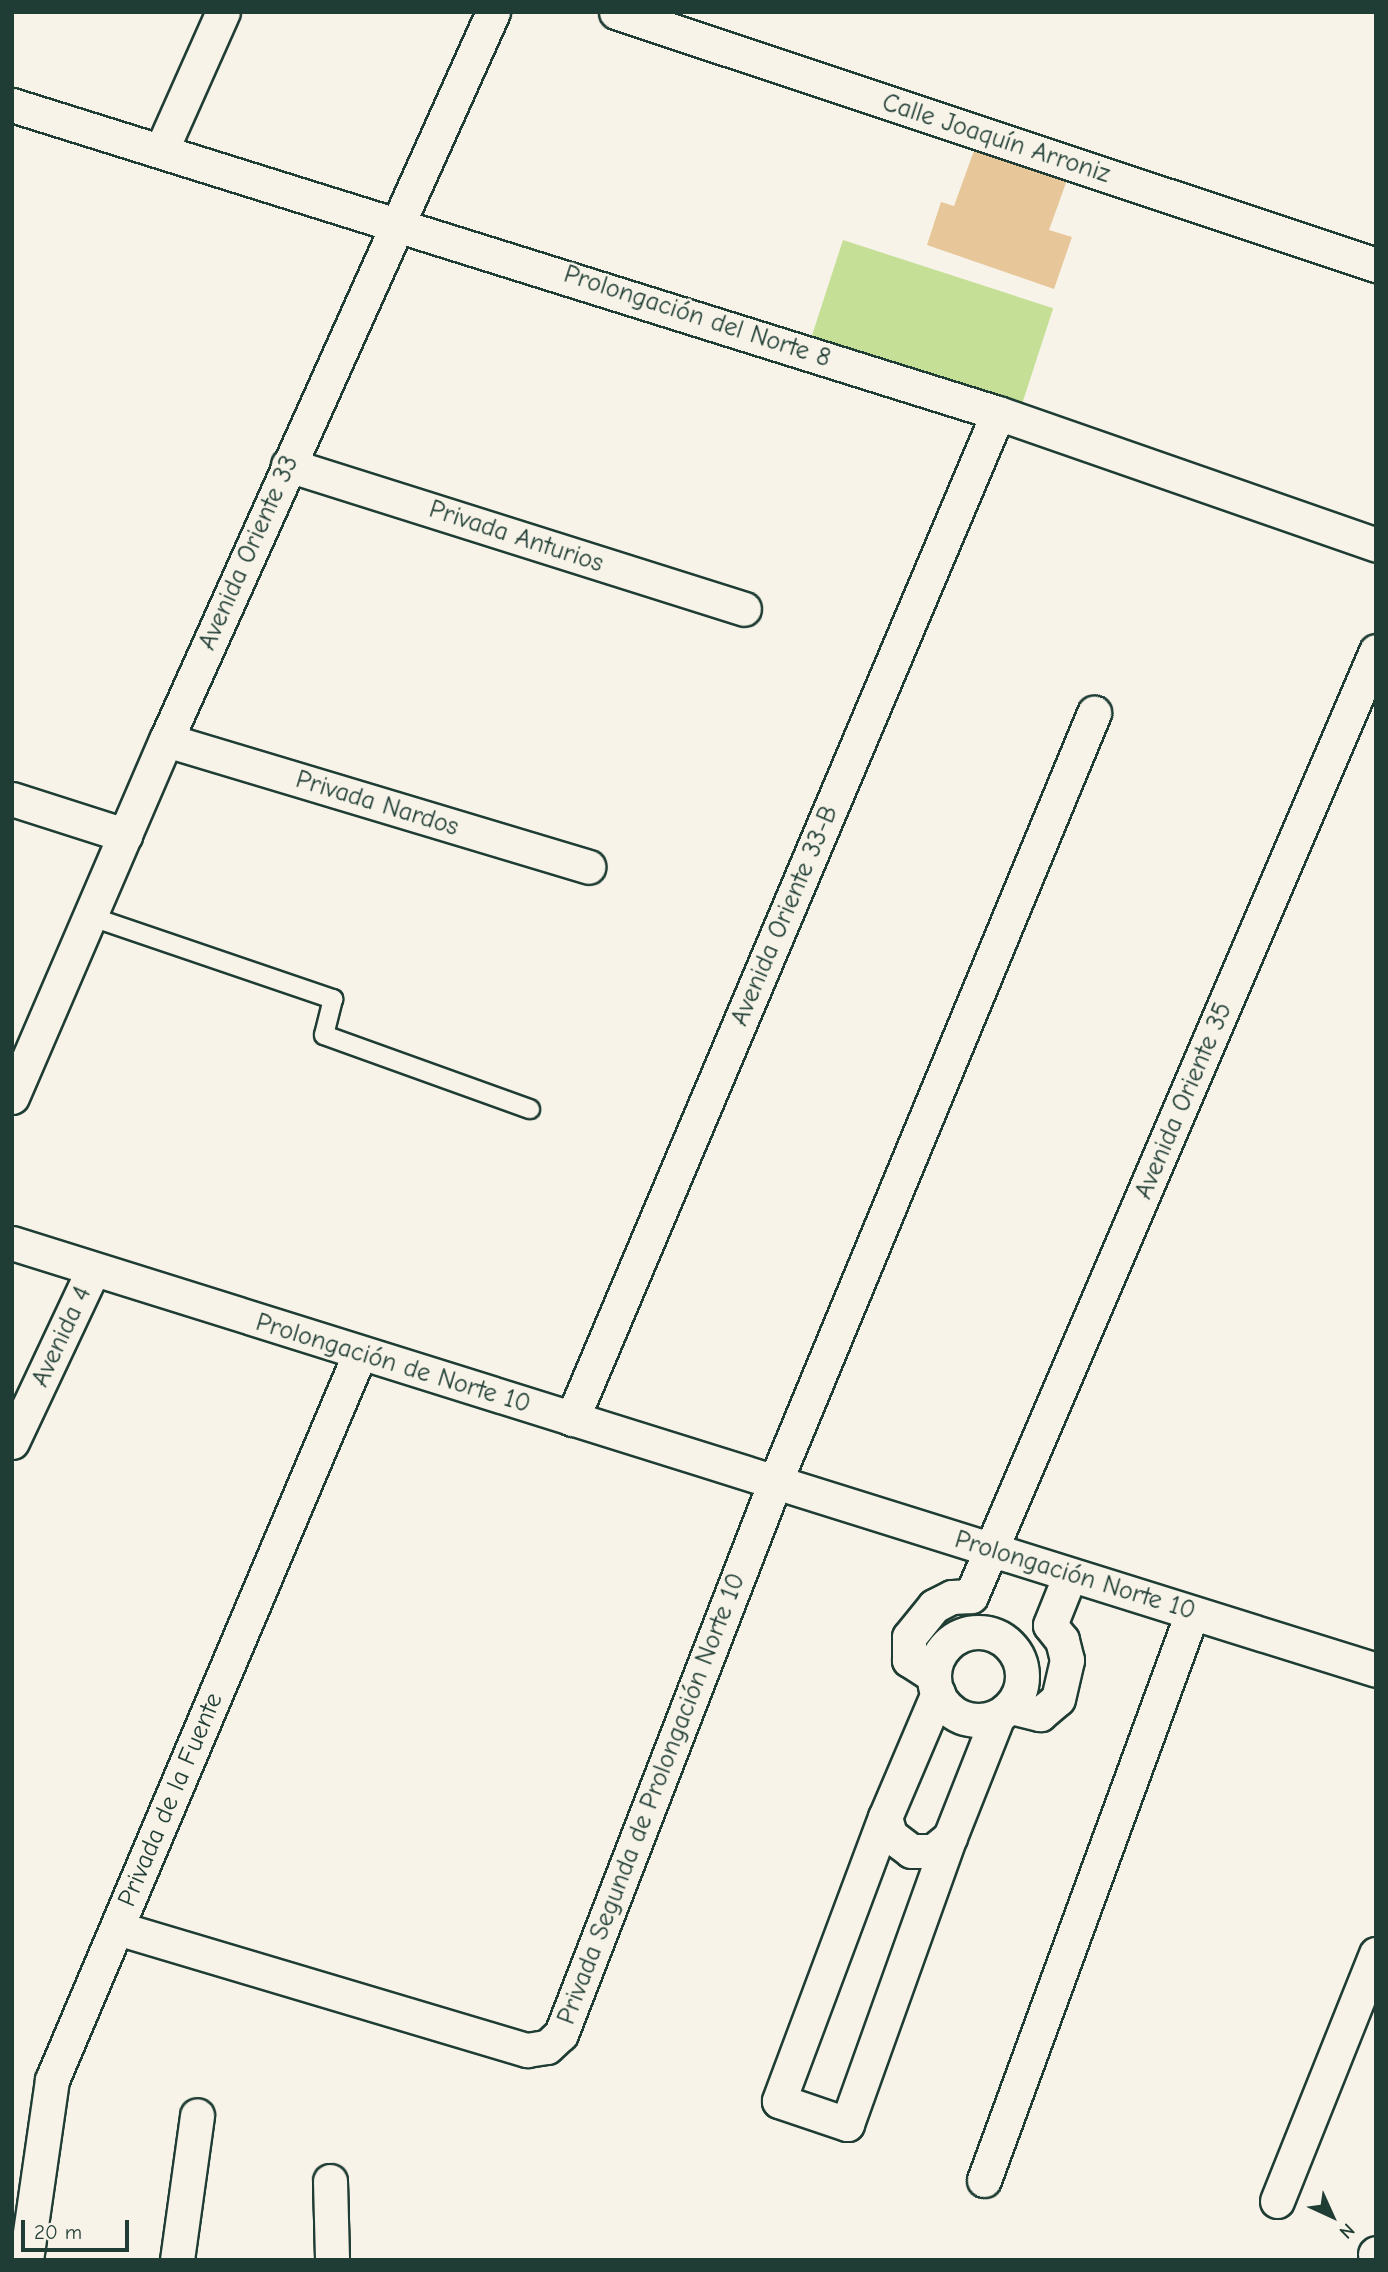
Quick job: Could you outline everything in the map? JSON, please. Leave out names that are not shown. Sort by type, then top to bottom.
[{"type":"street","points":[[161,151],[223,12]]},
{"type":"street","name":"Avenida Oriente 33","points":[[12,1097],[92,917],[166,740],[493,12]]},
{"type":"street","name":"Calle Joaquín Arroniz","points":[[616,12],[1376,265]]},
{"type":"street","name":"Prolongación del Norte 8","points":[[12,104],[397,222],[998,413],[1376,545]]},
{"type":"street","name":"Avenida Oriente 33-B","points":[[572,1419],[998,413]]},
{"type":"street","name":"Privada Anturios","points":[[288,465],[744,609]]},
{"type":"street","name":"Avenida Oriente 35","points":[[936,1685],[909,1660],[909,1637],[934,1606],[952,1597],[971,1597],[1376,651]]},
{"type":"street","name":"Privada Segunda de Prolongación Norte 10","points":[[117,1928],[527,2050],[547,2047],[561,2034],[775,1482],[1094,713]]},
{"type":"street","name":"Privada Nardos","points":[[166,740],[589,867]]},
{"type":"street","points":[[12,799],[125,835]]},
{"type":"street","name":"Prolongación de Norte 10","points":[[12,1243],[775,1482]]},
{"type":"street","name":"Avenida 4","points":[[12,1442],[93,1270]]},
{"type":"street","name":"Privada de la Fuente","points":[[26,2260],[52,2080],[360,1353]]},
{"type":"street","name":"Prolongación Norte 10","points":[[775,1482],[1376,1670]]},
{"type":"street","points":[[936,1685],[954,1714],[969,1720],[1005,1711],[1040,1714],[1058,1699],[1067,1660],[1062,1640],[1050,1625],[1070,1575]]},
{"type":"street","points":[[984,2180],[1192,1613]]},
{"type":"street","points":[[965,1634],[993,1634],[1015,1651],[1021,1663],[1020,1693],[1005,1711],[950,1837],[847,2123],[779,2101],[936,1685],[937,1662],[953,1640],[965,1634]]},
{"type":"street","points":[[885,1818],[890,1835],[911,1851],[933,1851],[950,1837]]},
{"type":"street","points":[[1277,2201],[1376,1954]]},
{"type":"street","points":[[177,2260],[197,2115]]},
{"type":"street","points":[[330,2181],[331,2260]]},
{"type":"lane","points":[[92,917],[333,999],[324,1035],[530,1109]]},
{"type":"green space","points":[[843,240],[1053,308],[1022,404],[812,336]]},
{"type":"building","points":[[975,148],[1067,180],[1049,230],[1072,237],[1054,289],[927,245],[941,202],[954,206]]}]
